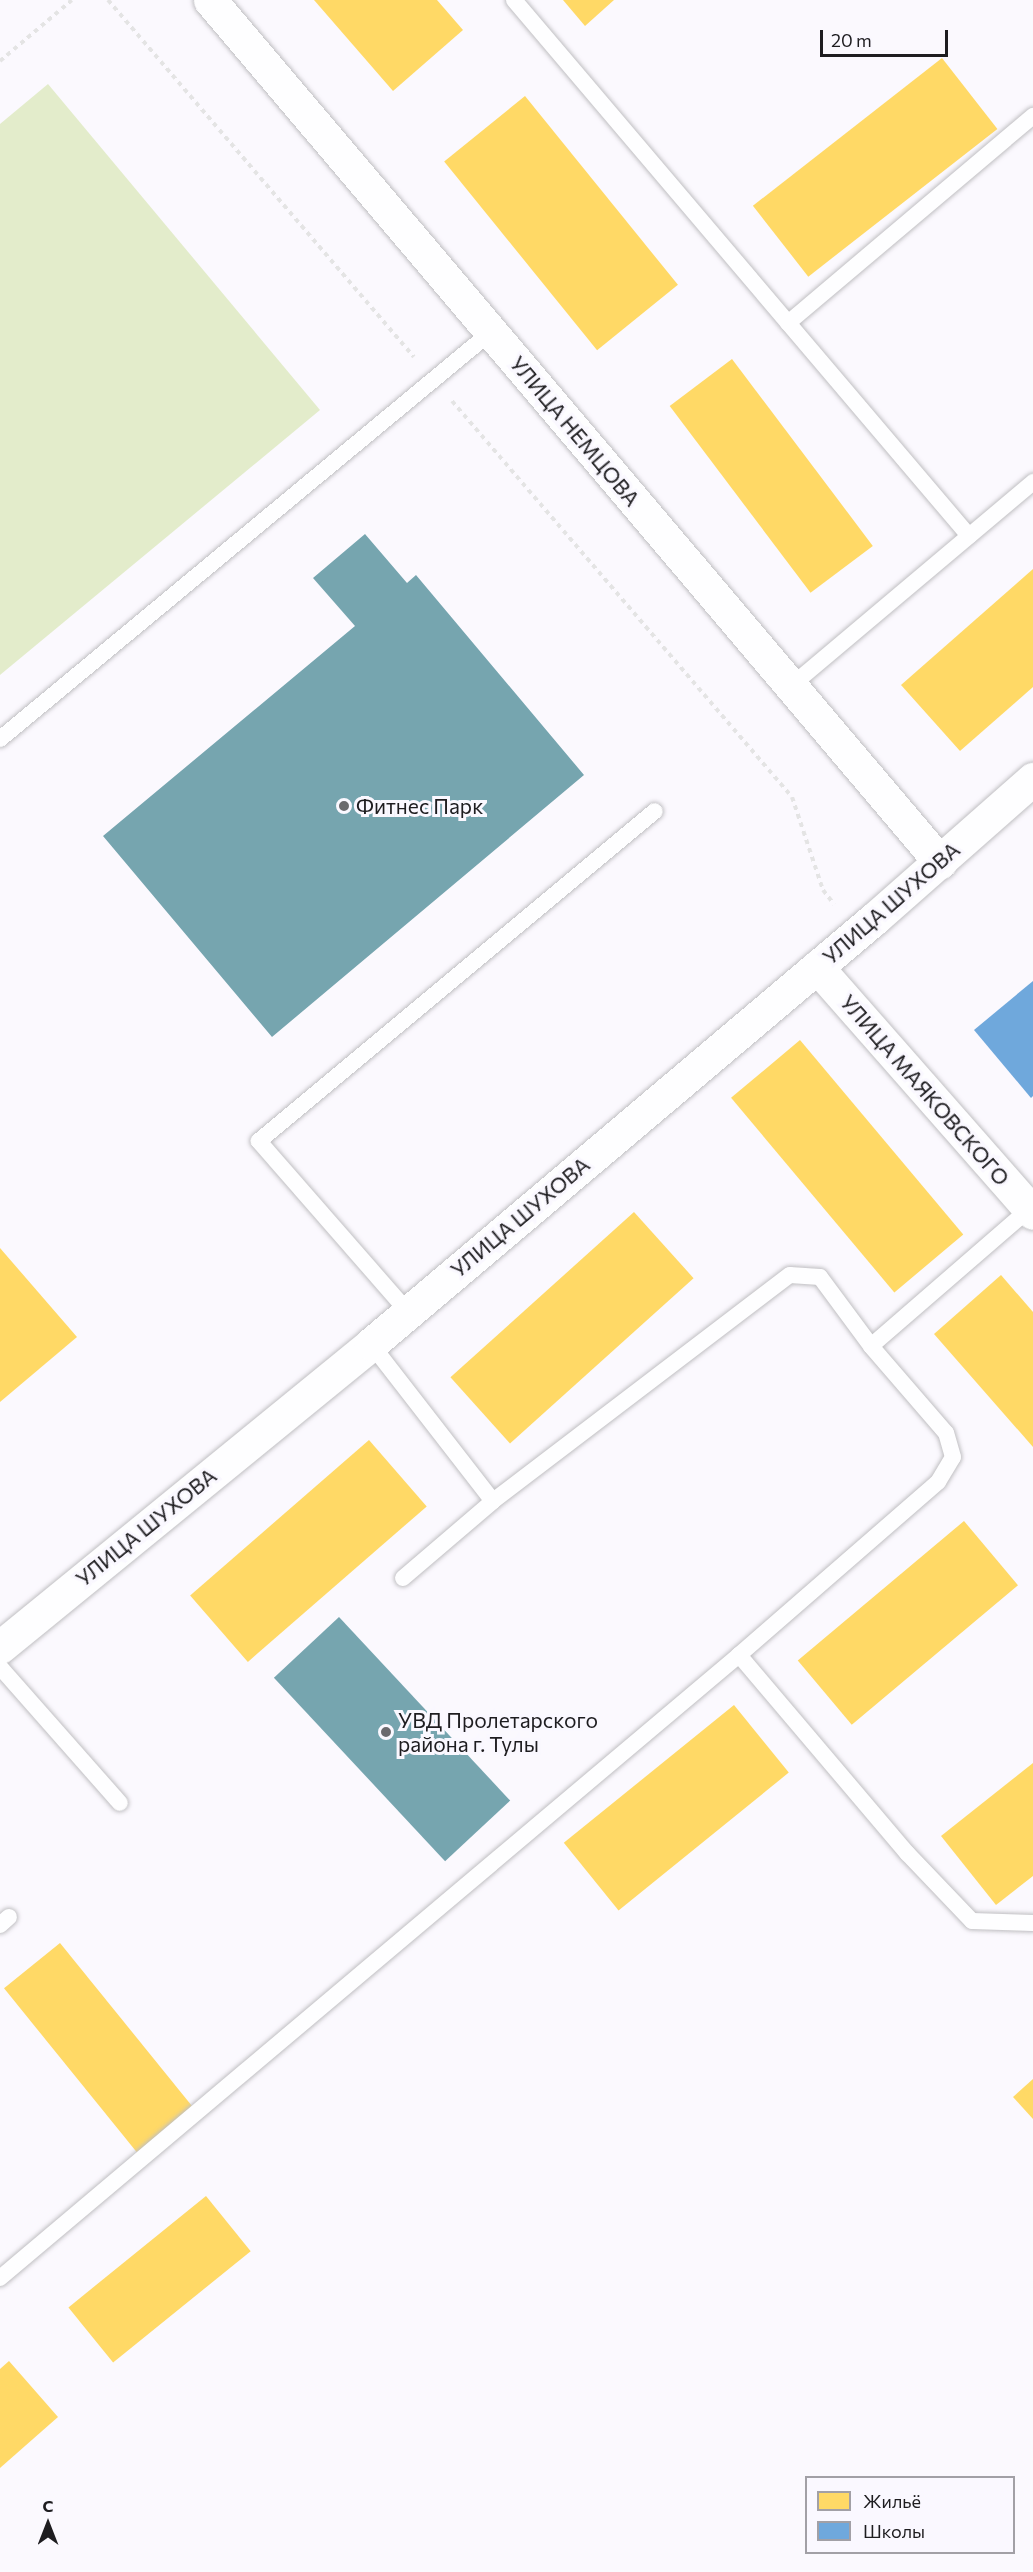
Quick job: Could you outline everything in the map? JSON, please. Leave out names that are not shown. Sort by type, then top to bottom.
[{"type":"street","name":"УЛИЦА НЕМЦОВА","points":[[210,0],[940,862]]},
{"type":"street","name":"УЛИЦА ШУХОВА","points":[[0,1647],[371,1344],[859,932],[1033,779]]},
{"type":"street","name":"УЛИЦА МАЯКОВСКОГО","points":[[817,967],[1031,1211]]},
{"type":"lane","points":[[514,0],[969,536]]},
{"type":"lane","points":[[788,323],[1033,116]]},
{"type":"lane","points":[[0,739],[491,332]]},
{"type":"lane","points":[[791,686],[1033,482]]},
{"type":"lane","points":[[408,1312],[259,1141],[655,812]]},
{"type":"lane","points":[[871,1346],[1031,1211]]},
{"type":"lane","points":[[0,2278],[739,1655],[938,1482],[953,1457],[946,1433],[871,1346],[820,1277],[790,1275],[493,1501],[403,1578]]},
{"type":"lane","points":[[371,1344],[493,1501]]},
{"type":"lane","points":[[739,1655],[907,1852],[972,1922],[1033,1923]]},
{"type":"lane","points":[[0,1667],[120,1803]]},
{"type":"path","points":[[0,61],[72,0]]},
{"type":"path","points":[[108,0],[792,797],[823,890],[859,932]]},
{"type":"green space","points":[[48,84],[320,410],[0,675],[0,124]]},
{"type":"building: Жильё","points":[[314,0],[437,0],[463,30],[393,91]]},
{"type":"building: Жильё","points":[[563,0],[614,0],[585,26]]},
{"type":"building: Жильё","points":[[942,58],[997,129],[808,277],[753,206]]},
{"type":"building: Жильё","points":[[525,96],[678,285],[597,350],[444,161]]},
{"type":"building: Жильё","points":[[732,359],[873,546],[811,593],[670,406]]},
{"type":"building: Жильё","points":[[1033,569],[1033,687],[960,751],[901,685]]},
{"type":"building: Жильё","points":[[800,1040],[963,1235],[894,1292],[731,1098]]},
{"type":"building: Жильё","points":[[634,1212],[694,1278],[510,1443],[450,1377]]},
{"type":"building: Жильё","points":[[0,1248],[77,1337],[0,1402]]},
{"type":"building: Жильё","points":[[1001,1275],[1033,1312],[1033,1447],[934,1334]]},
{"type":"building: Жильё","points":[[369,1440],[427,1506],[248,1662],[190,1595]]},
{"type":"building: Жильё","points":[[964,1521],[1018,1585],[852,1725],[798,1660]]},
{"type":"building: Жильё","points":[[734,1705],[789,1773],[619,1910],[564,1843]]},
{"type":"building: Жильё","points":[[1033,1763],[1033,1876],[996,1905],[941,1836]]},
{"type":"building: Жильё","points":[[60,1943],[193,2107],[137,2152],[4,1988]]},
{"type":"building: Жильё","points":[[1033,2079],[1033,2119],[1013,2097]]},
{"type":"building: Жильё","points":[[206,2196],[251,2251],[113,2363],[68,2307]]},
{"type":"building: Жильё","points":[[9,2361],[58,2417],[0,2468],[0,2369]]},
{"type":"building: Школы","points":[[1033,981],[1033,1096],[1031,1098],[974,1030]]},
{"type":"building: Учреждения","name":"Фитнес Парк","points":[[365,534],[407,583],[416,575],[584,775],[272,1037],[103,836],[355,626],[313,578]]},
{"type":"building: Учреждения","points":[[339,1617],[510,1801],[445,1861],[274,1678]]},
{"type":"place","name":"Фитнес Парк","points":[[344,806]]},
{"type":"place","name":"УВД Пролетарского района г. Тулы","points":[[386,1732]]}]
